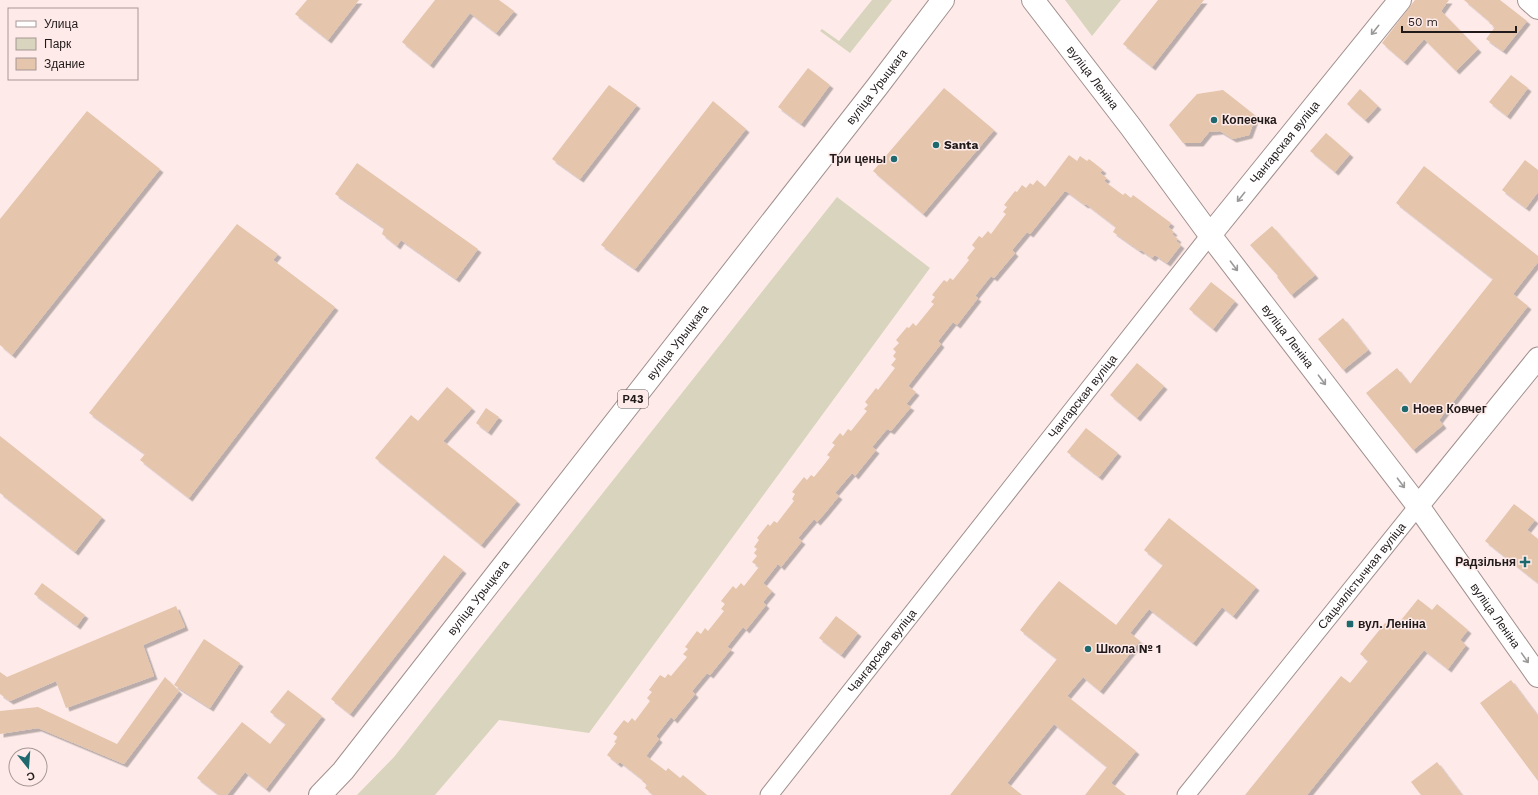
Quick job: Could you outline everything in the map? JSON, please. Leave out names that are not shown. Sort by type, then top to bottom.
[{"type":"main road","name":"вуліца Урыцкага","points":[[320,795],[343,771],[943,0]]},
{"type":"main road","name":"вуліца Леніна","points":[[1033,0],[1130,126],[1210,235],[1418,506],[1538,676]]},
{"type":"main road","name":"Чангарская вуліца","points":[[1210,235],[1400,0]]},
{"type":"main road","points":[[1529,0],[1538,8]]},
{"type":"street","name":"Чангарская вуліца","points":[[769,795],[1210,235]]},
{"type":"street","name":"Сацыялістычная вуліца","points":[[1186,795],[1538,358]]},
{"type":"green space","points":[[872,0],[892,0],[850,53],[820,31],[822,29],[839,41]]},
{"type":"green space","points":[[1065,0],[1121,0],[1092,36]]},
{"type":"green space","points":[[837,197],[930,268],[589,733],[499,720],[435,795],[357,795],[394,757]]},
{"type":"building","points":[[307,0],[359,0],[328,40],[295,14]]},
{"type":"building","points":[[435,0],[499,0],[514,11],[496,33],[470,13],[430,65],[402,42]]},
{"type":"building","points":[[1158,0],[1204,0],[1152,67],[1123,44]]},
{"type":"building","points":[[1415,0],[1449,0],[1441,11],[1478,49],[1456,71],[1424,39],[1404,62],[1382,43]]},
{"type":"building","points":[[1464,0],[1500,0],[1527,21],[1503,51],[1486,39],[1495,27]]},
{"type":"building","points":[[808,68],[830,85],[801,124],[778,107]]},
{"type":"building","points":[[1511,75],[1528,88],[1507,116],[1489,102]]},
{"type":"building","points":[[609,85],[637,105],[580,179],[552,159]]},
{"type":"building","points":[[944,88],[994,130],[923,214],[873,171]]},
{"type":"building","points":[[1360,89],[1378,106],[1365,120],[1347,104]]},
{"type":"building","name":"Копеечка","points":[[1223,90],[1256,116],[1249,135],[1233,139],[1220,131],[1209,132],[1200,143],[1183,143],[1169,125],[1197,94]]},
{"type":"building","points":[[713,101],[746,129],[635,269],[601,245]]},
{"type":"building","points":[[87,111],[160,169],[12,355],[0,345],[0,219]]},
{"type":"building","points":[[1326,133],[1350,154],[1335,172],[1310,151]]},
{"type":"building","points":[[1069,155],[1077,161],[1080,156],[1087,161],[1089,159],[1103,170],[1100,173],[1107,178],[1104,181],[1123,195],[1125,193],[1131,198],[1133,195],[1171,223],[1168,227],[1174,232],[1172,234],[1178,239],[1176,241],[1181,245],[1167,263],[1155,255],[1152,258],[1113,232],[1116,227],[1086,204],[1085,205],[1066,191],[1064,192],[1030,234],[1027,232],[1012,250],[1015,253],[994,278],[991,276],[975,296],[978,298],[957,325],[953,322],[938,341],[941,344],[908,386],[916,392],[906,404],[911,407],[891,431],[887,429],[872,447],[876,450],[855,476],[852,473],[835,493],[839,496],[817,522],[814,519],[798,538],[802,541],[781,567],[778,564],[763,583],[772,591],[763,602],[766,605],[746,630],[743,627],[727,647],[731,649],[710,675],[707,673],[692,691],[695,694],[674,720],[671,717],[656,736],[659,739],[646,756],[666,771],[668,768],[680,778],[683,775],[707,795],[653,795],[645,788],[647,785],[642,781],[643,780],[620,762],[618,764],[607,755],[616,743],[614,742],[618,737],[613,734],[624,720],[628,723],[632,718],[635,721],[650,701],[647,698],[652,692],[649,690],[660,675],[665,678],[668,674],[671,676],[687,657],[683,654],[688,649],[685,647],[697,631],[701,634],[705,628],[708,631],[724,611],[721,609],[725,604],[721,601],[733,586],[736,589],[741,583],[744,586],[759,567],[752,562],[757,556],[754,553],[757,549],[754,547],[759,540],[757,538],[768,524],[770,526],[774,521],[777,523],[794,501],[792,499],[795,494],[792,492],[804,477],[807,480],[811,475],[814,477],[823,466],[830,457],[827,455],[835,445],[832,443],[840,433],[843,436],[848,429],[851,431],[867,411],[864,409],[868,405],[865,402],[876,388],[878,390],[895,368],[891,365],[896,359],[893,356],[896,352],[893,349],[899,343],[896,340],[907,327],[909,328],[913,323],[916,326],[934,304],[931,302],[935,297],[932,295],[944,280],[947,282],[950,278],[953,280],[969,260],[967,258],[975,248],[972,245],[979,236],[982,238],[988,231],[991,234],[1006,214],[1003,212],[1007,207],[1004,205],[1015,191],[1017,192],[1022,185],[1026,188],[1030,183],[1033,185],[1037,180],[1045,187]]},
{"type":"building","points":[[1525,160],[1538,170],[1538,192],[1526,208],[1502,190]]},
{"type":"building","points":[[357,163],[478,249],[456,279],[401,240],[397,246],[382,234],[384,228],[335,194]]},
{"type":"building","points":[[1424,166],[1538,256],[1538,262],[1513,294],[1528,306],[1439,420],[1443,425],[1413,450],[1366,393],[1397,368],[1410,384],[1493,279],[1396,203]]},
{"type":"building","points":[[237,224],[278,254],[273,260],[335,307],[189,498],[140,460],[145,454],[89,413]]},
{"type":"building","points":[[1272,226],[1315,275],[1291,295],[1277,277],[1278,276],[1250,245]]},
{"type":"building","points":[[1211,282],[1235,301],[1213,329],[1189,309]]},
{"type":"building","points":[[1343,318],[1368,350],[1343,370],[1318,339]]},
{"type":"building","points":[[1137,363],[1164,386],[1137,418],[1110,395]]},
{"type":"building","points":[[447,387],[472,408],[443,441],[517,501],[481,545],[375,458],[411,415],[418,421]]},
{"type":"building","points":[[486,408],[499,417],[488,432],[476,423]]},
{"type":"building","points":[[1086,428],[1118,453],[1099,477],[1067,452]]},
{"type":"building","points":[[0,436],[102,517],[75,552],[0,493]]},
{"type":"building","name":"Радзільня","points":[[1514,504],[1535,520],[1527,530],[1538,539],[1538,583],[1485,541]]},
{"type":"building","points":[[1169,518],[1256,587],[1233,616],[1222,607],[1193,643],[1149,609],[1130,633],[1140,641],[1100,691],[1083,677],[1067,696],[1136,751],[1111,783],[1126,795],[1085,795],[1107,767],[1054,724],[1007,783],[1022,795],[950,795],[1057,659],[1020,630],[1040,604],[1059,581],[1116,625],[1163,565],[1144,550]]},
{"type":"building","points":[[444,555],[463,570],[350,714],[331,699]]},
{"type":"building","points":[[42,583],[85,615],[77,626],[34,594]]},
{"type":"building","points":[[1418,599],[1432,610],[1437,604],[1468,630],[1460,640],[1466,645],[1448,669],[1424,650],[1307,795],[1245,795],[1341,676],[1350,683],[1368,661],[1360,654],[1385,623],[1393,630]]},
{"type":"building","points":[[176,606],[185,627],[143,645],[154,676],[66,708],[56,681],[10,701],[0,694],[0,672],[7,677]]},
{"type":"building","points":[[836,616],[858,633],[841,655],[819,638]]},
{"type":"building","points":[[204,639],[240,663],[210,708],[174,685]]},
{"type":"building","points":[[165,677],[179,691],[124,764],[38,728],[0,734],[0,711],[38,707],[117,744]]},
{"type":"building","points":[[1511,680],[1538,716],[1538,781],[1480,703]]},
{"type":"building","points":[[288,690],[322,716],[266,789],[245,772],[227,795],[219,795],[197,778],[242,722],[270,744],[286,724],[270,712]]},
{"type":"building","points":[[1437,762],[1462,795],[1421,795],[1411,782]]},
{"type":"place","name":"Копеечка","points":[[1214,120]]},
{"type":"place","name":"Santa","points":[[936,145]]},
{"type":"place","name":"Три цены","points":[[894,159]]},
{"type":"place","name":"Ноев Ковчег","points":[[1405,409]]},
{"type":"place","name":"Радзільня","points":[[1525,562]]},
{"type":"place","name":"вул. Леніна","points":[[1350,624]]},
{"type":"place","name":"Школа № 1","points":[[1088,649]]}]
